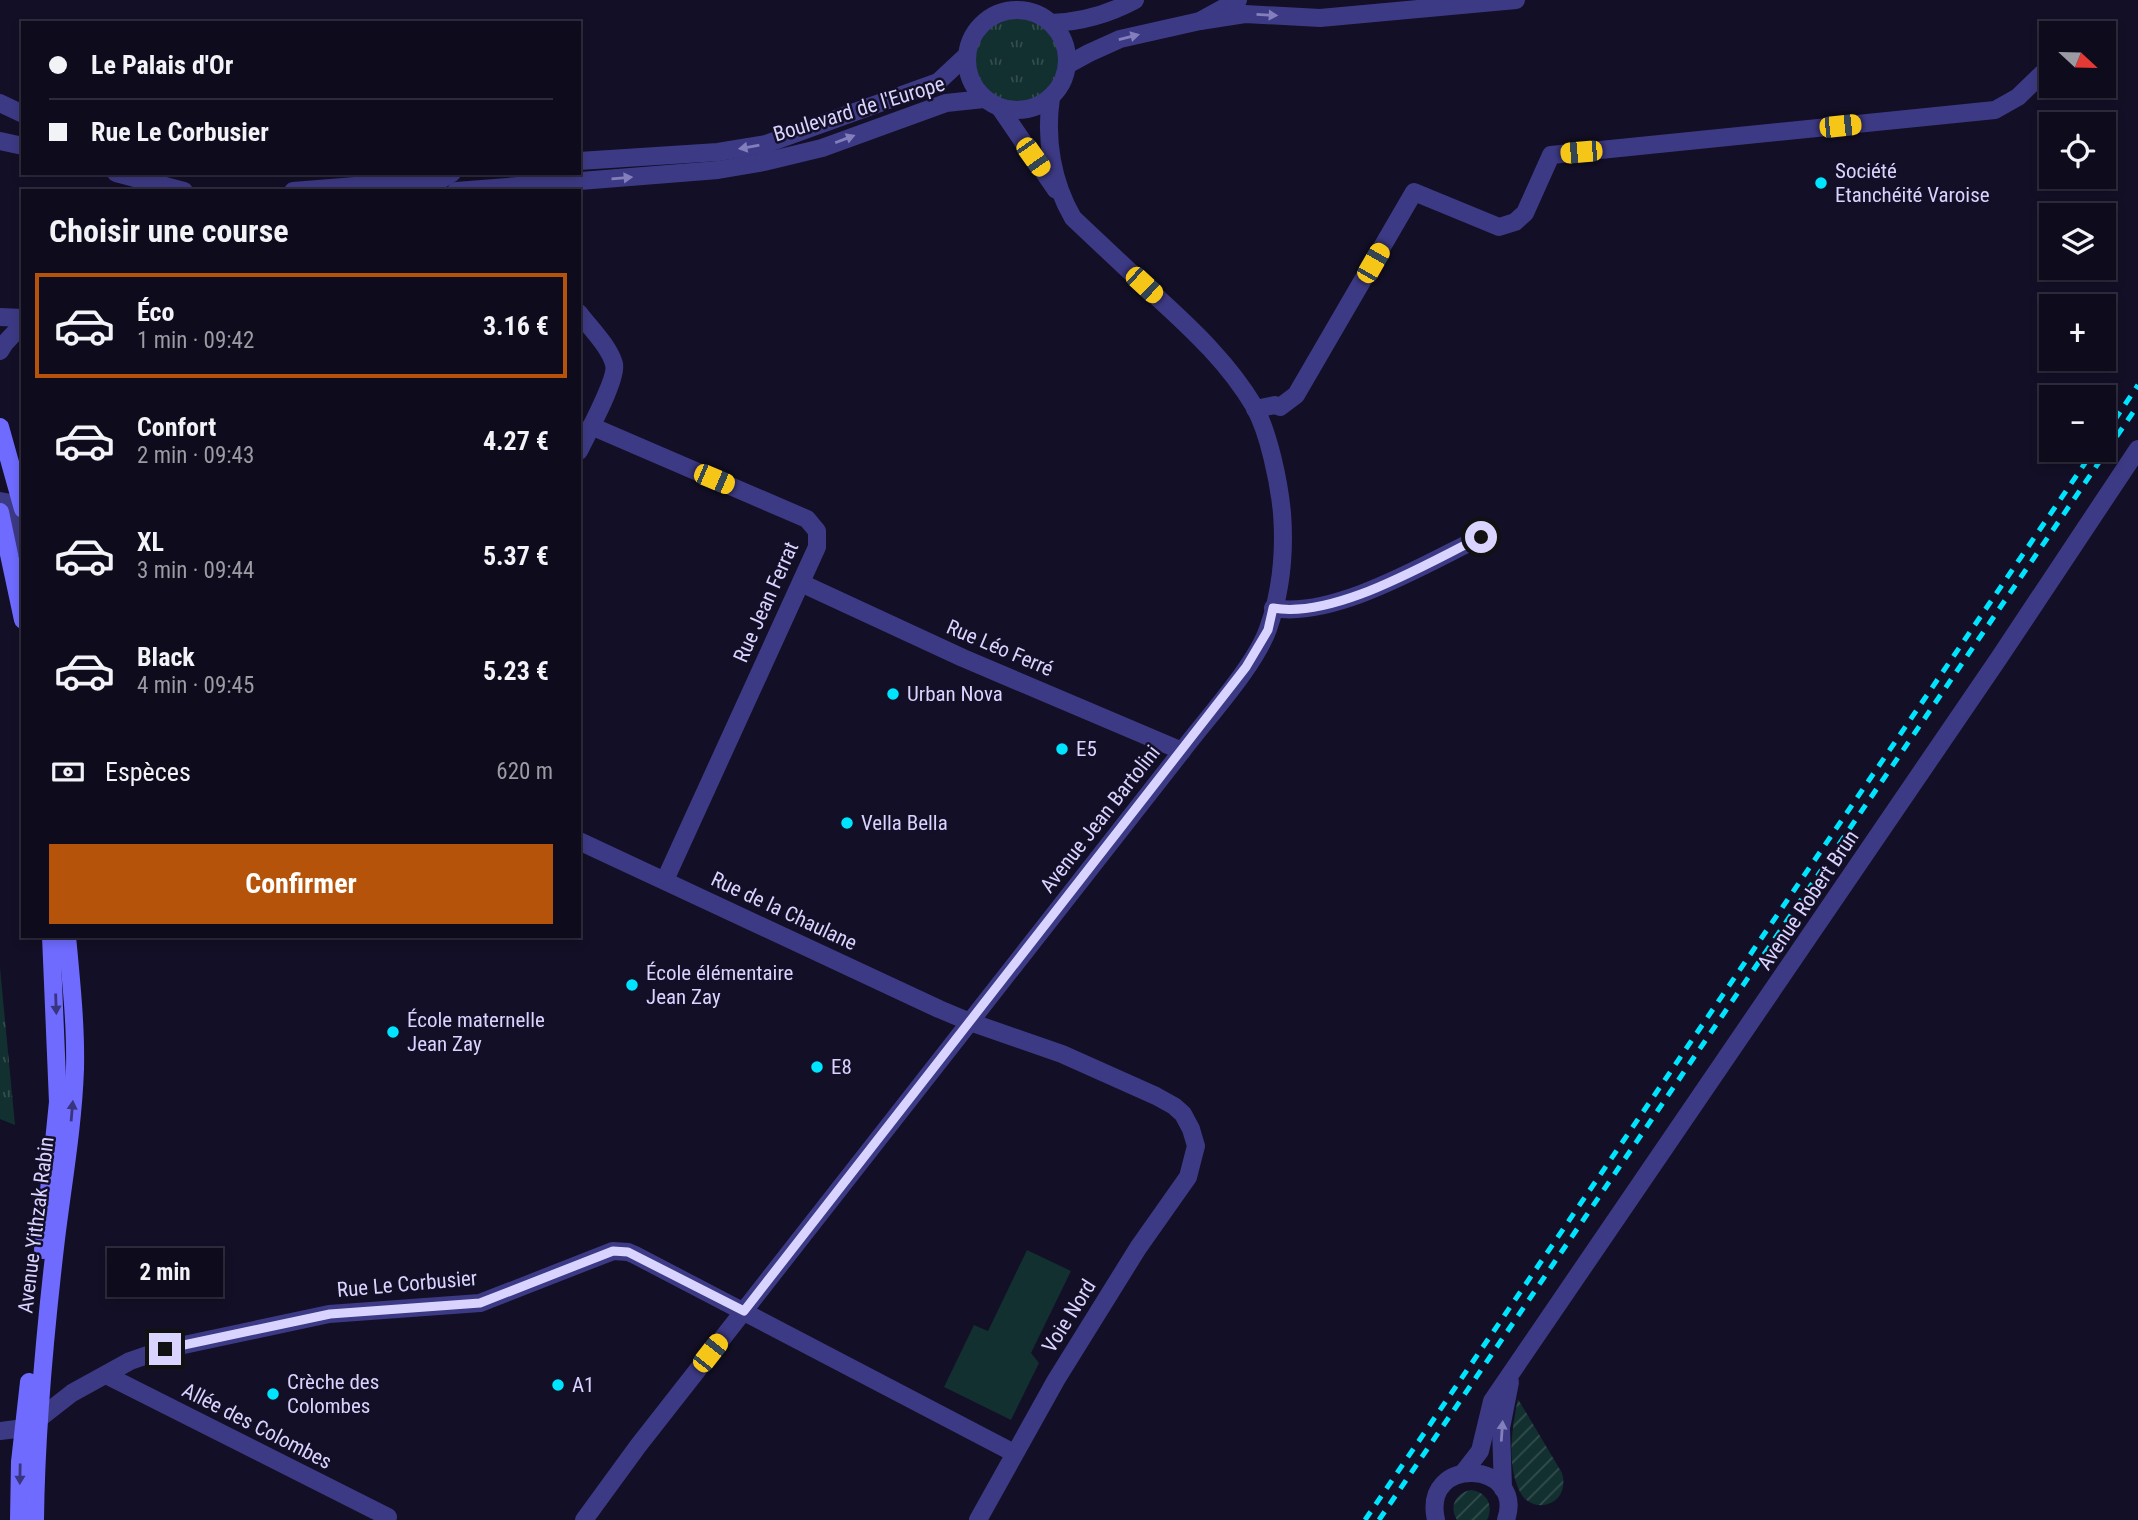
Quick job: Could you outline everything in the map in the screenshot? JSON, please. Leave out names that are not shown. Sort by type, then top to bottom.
[{"type":"main road","points":[[0,427],[21,503]]},
{"type":"main road","points":[[0,512],[21,612]]},
{"type":"main road","name":"Avenue Yithzak Rabin","points":[[35,1520],[30,1424],[58,1102],[51,938]]},
{"type":"main road","name":"Avenue Yithzak Rabin","points":[[19,1520],[20,1462],[30,1424],[72,1110],[74,1027],[67,938]]},
{"type":"street","points":[[1051,23],[1105,13],[1135,0]]},
{"type":"street","points":[[1200,21],[1238,0]]},
{"type":"street","points":[[1067,65],[1120,39],[1245,14],[1320,18],[1516,0]]},
{"type":"street","points":[[992,104],[1013,111],[1040,106],[1051,98],[1065,78],[1067,65],[1064,42],[1051,23],[1024,5],[984,22],[970,42],[967,55],[970,79],[992,104],[1060,196]]},
{"type":"street","name":"Boulevard de l'Europe","points":[[581,161],[718,152],[766,144],[938,82],[967,55]]},
{"type":"street","points":[[1255,408],[1275,405],[1280,407],[1296,395],[1414,191],[1499,227],[1515,222],[1524,213],[1551,155],[1995,110],[2018,97],[2039,77]]},
{"type":"street","name":"Avenue Jean Bartolini","points":[[584,1520],[638,1446],[1182,751],[1246,667],[1268,630],[1281,577],[1283,531],[1280,493],[1273,460],[1255,408],[1232,373],[1193,331],[1073,218],[1060,196],[1047,132],[1051,98]]},
{"type":"street","points":[[0,103],[21,113]]},
{"type":"street","name":"Boulevard de l'Europe","points":[[468,189],[499,184],[718,170],[821,148],[946,103],[992,104]]},
{"type":"street","points":[[0,141],[21,146]]},
{"type":"street","points":[[124,175],[176,189]]},
{"type":"street","points":[[318,189],[442,179],[449,175]]},
{"type":"street","points":[[581,316],[611,356],[615,367],[581,447]]},
{"type":"street","points":[[0,317],[21,318]]},
{"type":"street","points":[[0,351],[21,326]]},
{"type":"street","name":"Rue Jean Ferrat","points":[[591,426],[807,519],[817,531],[817,547],[665,880]]},
{"type":"street","name":"Avenue Robert Brun","points":[[1432,1516],[1443,1485],[1452,1477],[1463,1473],[1480,1451],[1492,1401],[1999,659],[2138,449]]},
{"type":"street","points":[[12,477],[7,493],[0,500],[11,503],[15,509],[21,538]]},
{"type":"street","points":[[1273,608],[1287,610],[1351,599],[1481,537]]},
{"type":"street","name":"Rue Léo Ferré","points":[[801,583],[963,658],[1182,751]]},
{"type":"street","name":"Rue de la Chaulane","points":[[581,842],[970,1022],[1062,1054],[1156,1097],[1183,1114],[1194,1138]]},
{"type":"street","name":"Voie Nord","points":[[978,1520],[1014,1452],[1105,1300],[1188,1177],[1195,1155],[1194,1138]]},
{"type":"street","name":"Rue Le Corbusier","points":[[30,1424],[72,1393],[130,1361],[165,1349],[330,1314],[480,1303],[613,1251],[628,1252],[1014,1452]]},
{"type":"street","name":"Avenue Robert Brun","points":[[1506,1520],[1508,1506],[1503,1489],[1502,1428],[1511,1373]]},
{"type":"street","name":"Allée des Colombes","points":[[106,1375],[388,1517]]},
{"type":"street","points":[[0,1430],[30,1424]]},
{"type":"street","points":[[1463,1473],[1486,1474],[1503,1489]]},
{"type":"green space","points":[[1017,10],[1036,13],[1053,24],[1064,41],[1067,60],[1064,79],[1053,96],[1036,107],[1017,110],[998,107],[981,96],[970,79],[967,60],[970,41],[981,24],[998,13]]},
{"type":"green space","points":[[0,968],[15,1125],[0,1119]]},
{"type":"green space","points":[[1027,1250],[1071,1271],[1031,1353],[1039,1363],[1011,1420],[944,1387],[974,1325],[988,1331]]},
{"type":"green space","points":[[1518,1399],[1562,1473],[1561,1493],[1549,1504],[1533,1504],[1520,1492],[1516,1481],[1512,1446]]},
{"type":"green space","points":[[1477,1491],[1488,1500],[1490,1510],[1487,1520],[1457,1520],[1455,1501],[1461,1494]]},
{"type":"railway","points":[[2116,418],[2138,385]]},
{"type":"railway","points":[[1379,1520],[2138,405]]},
{"type":"railway","points":[[1365,1520],[2086,462]]},
{"type":"place","name":"Société Etanchéité Varoise","points":[[1821,183]]},
{"type":"place","name":"Urban Nova","points":[[893,694]]},
{"type":"place","name":"E5","points":[[1062,749]]},
{"type":"place","name":"Vella Bella","points":[[847,823]]},
{"type":"place","name":"École élémentaire Jean Zay","points":[[632,985]]},
{"type":"place","name":"École maternelle Jean Zay","points":[[393,1032]]},
{"type":"place","name":"E8","points":[[817,1067]]},
{"type":"place","name":"A1","points":[[558,1385]]},
{"type":"place","name":"Crèche des Colombes","points":[[273,1394]]},
{"type":"route","points":[[165,1349],[330,1314],[480,1303],[613,1251],[628,1252],[744,1311],[1246,667],[1268,630],[1273,608],[1287,610],[1351,599],[1481,537]]}]
